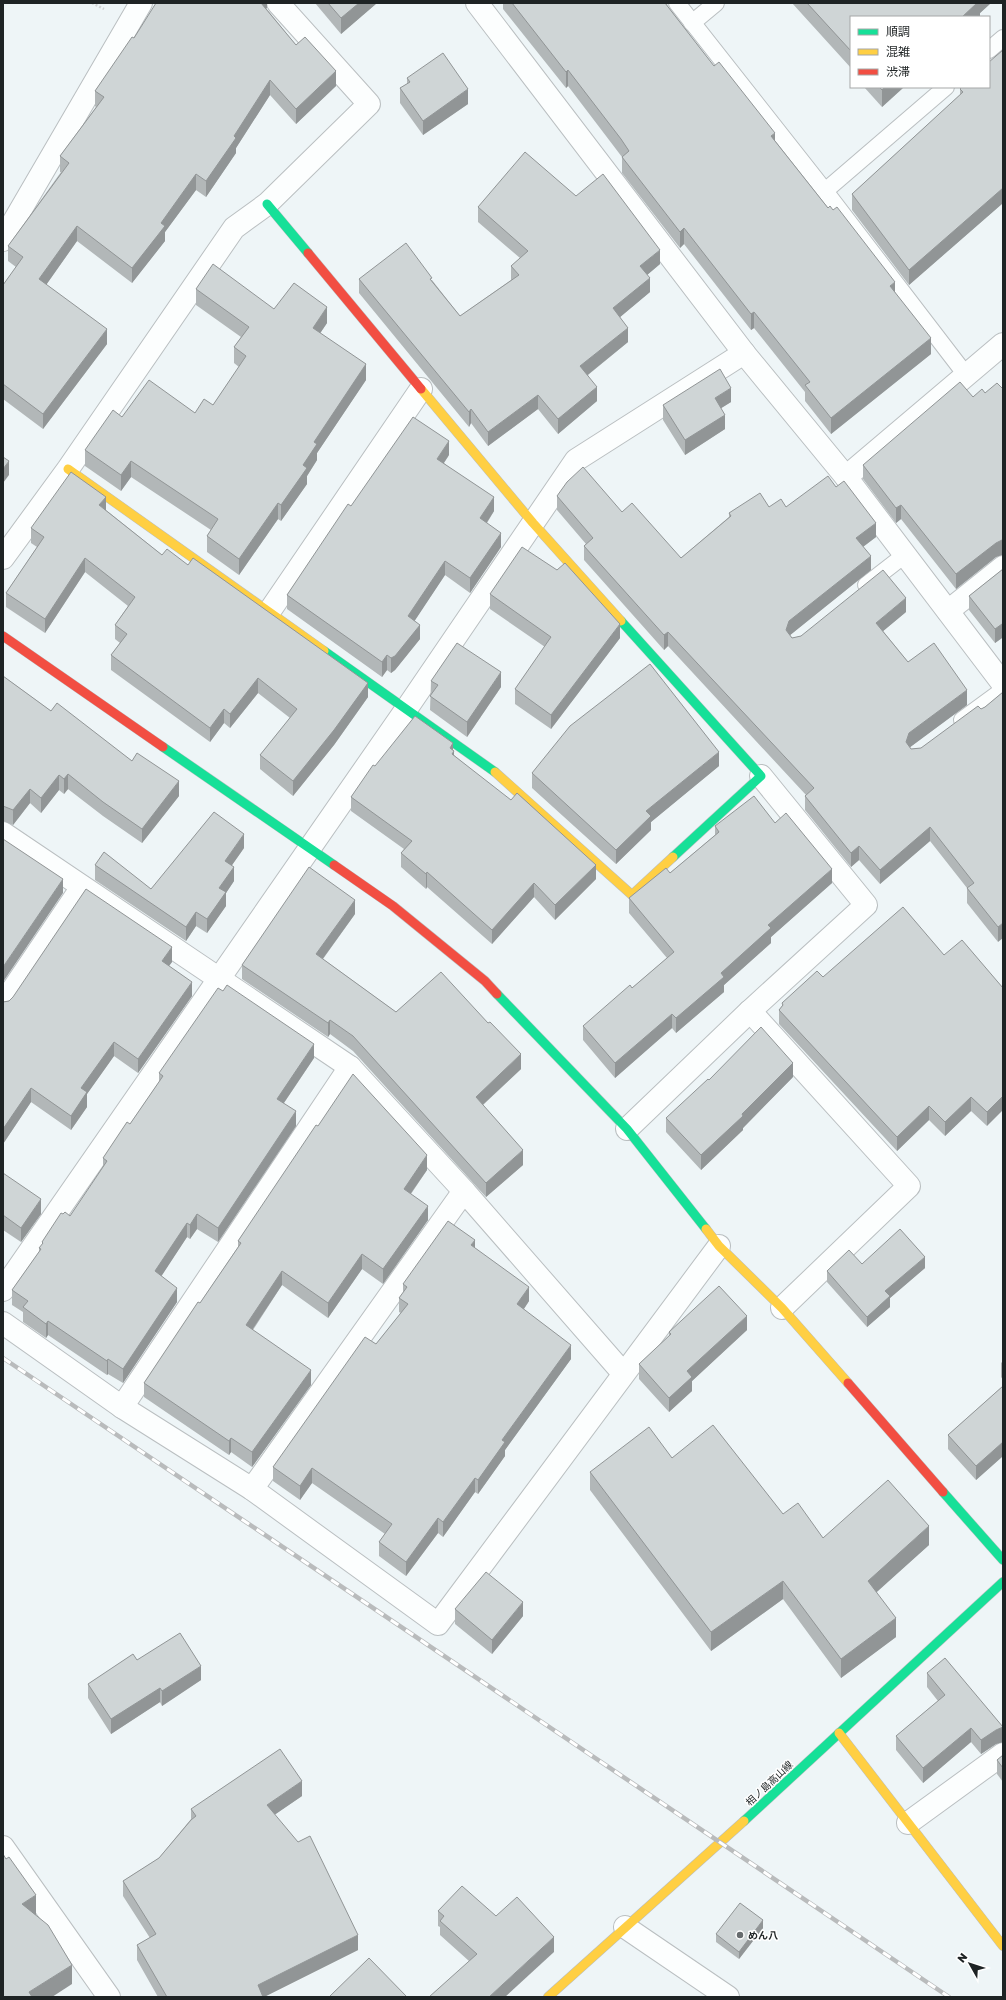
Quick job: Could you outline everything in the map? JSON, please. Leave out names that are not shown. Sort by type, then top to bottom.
[{"type":"street","points":[[3,240],[141,3]]},
{"type":"street","points":[[3,558],[68,469],[234,228],[267,204],[369,104],[278,3]]},
{"type":"street","points":[[489,7],[744,353],[846,477],[906,554],[1003,684]]},
{"type":"street","points":[[267,204],[533,523],[761,776],[866,905],[750,1011],[627,1129]]},
{"type":"street","points":[[846,477],[1003,344]]},
{"type":"street","points":[[3,1290],[220,979],[576,460],[744,353]]},
{"type":"street","points":[[269,612],[421,389]]},
{"type":"street","points":[[68,469],[501,776],[632,895],[761,776]]},
{"type":"street","points":[[948,611],[1003,567]]},
{"type":"street","points":[[3,636],[392,906],[485,981],[627,1129],[719,1246],[782,1308],[1003,1560]]},
{"type":"street","points":[[3,833],[350,1067],[464,1191],[623,1373]]},
{"type":"street","points":[[3,1004],[82,887]]},
{"type":"street","points":[[750,1011],[909,1186],[782,1308]]},
{"type":"street","points":[[122,1407],[350,1067]]},
{"type":"street","points":[[252,1489],[464,1191]]},
{"type":"street","points":[[3,1323],[122,1407],[252,1489],[438,1624],[623,1373],[719,1246]]},
{"type":"street","name":"相ノ島高山線","points":[[548,1997],[721,1842],[1003,1582]]},
{"type":"street","points":[[839,1733],[1003,1946]]},
{"type":"street","points":[[908,1823],[1003,1754]]},
{"type":"street","points":[[3,1847],[110,1997]]},
{"type":"street","points":[[625,1927],[728,1997]]},
{"type":"lane","points":[[677,3],[825,191],[966,375]]},
{"type":"lane","points":[[692,23],[716,3]]},
{"type":"lane","points":[[990,49],[1003,38]]},
{"type":"lane","points":[[825,191],[945,88]]},
{"type":"lane","points":[[857,594],[906,554]]},
{"type":"lane","points":[[953,727],[1003,690]]},
{"type":"building","points":[[156,3],[261,3],[296,45],[305,37],[336,71],[296,109],[270,80],[234,136],[236,138],[206,181],[196,174],[161,223],[165,226],[132,268],[77,226],[39,279],[107,329],[43,414],[3,384],[3,285],[23,257],[8,246],[69,163],[60,156],[104,97],[95,91],[132,37],[134,38]]},
{"type":"building","points":[[328,3],[359,3],[341,18]]},
{"type":"building","points":[[512,3],[665,3],[714,66],[719,62],[775,133],[771,136],[828,208],[830,206],[833,210],[837,207],[895,282],[890,286],[931,338],[831,418],[805,385],[810,382],[754,312],[751,314],[684,228],[680,232],[622,157],[629,151],[621,139],[568,70],[566,72]]},
{"type":"building","points":[[807,3],[977,3],[963,16],[850,16],[850,50]]},
{"type":"building","points":[[1003,50],[1003,188],[909,270],[852,194],[963,92],[960,89],[961,88],[990,88],[990,61]]},
{"type":"building","points":[[443,53],[468,89],[423,121],[400,88],[410,82],[407,78]]},
{"type":"building","points":[[525,152],[576,196],[603,174],[660,250],[640,266],[650,278],[613,308],[628,328],[580,366],[597,387],[558,419],[538,395],[488,432],[471,409],[469,412],[359,279],[406,243],[432,278],[430,279],[460,316],[519,275],[511,266],[528,251],[478,207]]},
{"type":"building","points":[[213,264],[274,309],[294,283],[327,307],[313,328],[366,364],[314,442],[317,444],[303,465],[307,468],[281,505],[278,503],[239,559],[207,536],[218,519],[131,461],[121,475],[85,450],[113,410],[122,417],[149,380],[195,413],[204,399],[213,405],[246,356],[234,347],[249,327],[196,289]]},
{"type":"building","points":[[720,369],[731,388],[715,398],[725,415],[685,440],[663,405]]},
{"type":"building","points":[[960,382],[973,397],[982,389],[985,393],[997,383],[1003,389],[1003,540],[996,543],[956,574],[901,505],[896,508],[863,465]]},
{"type":"building","points":[[413,417],[449,441],[437,459],[494,497],[480,518],[501,533],[470,578],[445,561],[408,616],[420,625],[395,656],[391,658],[387,655],[382,662],[287,595],[348,504],[351,506]]},
{"type":"building","points":[[3,457],[9,461],[3,469]]},
{"type":"building","points":[[583,467],[622,512],[632,503],[681,558],[731,516],[729,513],[760,493],[769,507],[781,499],[786,507],[828,476],[836,487],[844,481],[876,523],[856,538],[871,556],[789,621],[786,630],[792,638],[801,636],[883,570],[906,598],[876,623],[908,662],[934,643],[967,690],[909,733],[906,742],[911,749],[921,748],[978,706],[981,709],[985,707],[1003,692],[1003,923],[998,927],[967,888],[974,883],[930,827],[880,870],[859,846],[851,853],[805,796],[814,788],[668,632],[664,635],[584,546],[593,538],[557,496],[567,482]]},
{"type":"building","points":[[71,472],[106,497],[99,505],[162,555],[167,549],[188,565],[193,558],[368,683],[334,730],[293,781],[260,755],[297,709],[258,678],[230,714],[224,709],[210,728],[111,655],[127,634],[115,625],[135,597],[85,558],[45,619],[6,593],[44,537],[31,528]]},
{"type":"building","points":[[522,547],[557,570],[565,563],[620,624],[551,715],[515,689],[551,637],[490,594]]},
{"type":"building","points":[[1003,569],[1003,625],[1002,624],[995,629],[969,596]]},
{"type":"building","points":[[457,643],[501,672],[467,722],[430,696],[438,685],[431,681]]},
{"type":"building","points":[[650,664],[719,752],[646,811],[651,816],[616,850],[532,773],[570,726]]},
{"type":"building","points":[[3,676],[51,711],[57,703],[132,761],[137,753],[179,781],[142,829],[103,802],[68,774],[64,779],[59,775],[41,798],[30,789],[13,810],[3,806]]},
{"type":"building","points":[[415,716],[453,743],[450,748],[454,751],[452,754],[511,800],[517,793],[596,865],[555,905],[534,883],[492,930],[427,872],[426,874],[401,853],[412,841],[351,797],[373,765],[375,766]]},
{"type":"building","points":[[754,796],[775,823],[786,813],[832,869],[768,925],[771,928],[721,973],[724,977],[676,1018],[672,1014],[615,1063],[583,1026],[630,985],[632,988],[674,952],[629,898],[666,868],[670,873],[719,832],[715,826]]},
{"type":"building","points":[[214,812],[244,834],[225,861],[234,867],[219,888],[226,892],[207,919],[196,912],[186,927],[95,865],[104,852],[151,889]]},
{"type":"building","points":[[3,839],[63,879],[3,967]]},
{"type":"building","points":[[309,867],[355,900],[316,954],[396,1012],[441,972],[488,1023],[490,1022],[521,1054],[476,1097],[523,1150],[486,1183],[353,1036],[330,1020],[328,1023],[242,965]]},
{"type":"building","points":[[86,889],[172,947],[162,961],[192,982],[138,1059],[114,1042],[81,1088],[87,1092],[71,1116],[31,1088],[3,1129],[3,1002],[9,1001],[13,997]]},
{"type":"building","points":[[903,907],[944,955],[962,940],[1003,988],[1003,1096],[987,1112],[971,1097],[945,1122],[929,1106],[897,1137],[779,1010],[783,1005],[782,1003],[817,971],[823,977]]},
{"type":"building","points":[[227,985],[314,1044],[277,1099],[296,1111],[218,1228],[197,1214],[190,1225],[187,1223],[155,1271],[177,1288],[123,1369],[108,1359],[107,1361],[48,1321],[46,1324],[23,1307],[28,1301],[12,1290],[41,1249],[39,1248],[43,1243],[42,1242],[61,1213],[63,1214],[65,1212],[70,1216],[107,1161],[103,1158],[127,1122],[130,1124],[163,1076],[159,1073],[218,988],[223,991]]},
{"type":"building","points":[[761,1027],[793,1063],[742,1114],[743,1116],[701,1155],[666,1118],[708,1079],[709,1080]]},
{"type":"building","points":[[353,1074],[427,1155],[404,1189],[428,1206],[383,1269],[362,1254],[328,1303],[282,1271],[246,1325],[311,1370],[252,1452],[231,1438],[229,1441],[144,1383],[198,1302],[200,1303],[241,1243],[238,1241],[316,1125],[318,1126]]},
{"type":"building","points":[[3,1173],[41,1199],[21,1228],[3,1215]]},
{"type":"building","points":[[448,1221],[475,1240],[471,1245],[529,1287],[517,1304],[571,1345],[502,1440],[505,1442],[478,1480],[475,1478],[443,1522],[438,1518],[406,1562],[379,1542],[392,1524],[312,1468],[300,1486],[273,1467],[365,1337],[376,1344],[408,1304],[399,1298],[407,1287],[403,1284]]},
{"type":"building","points":[[900,1229],[925,1257],[885,1291],[890,1296],[867,1317],[827,1271],[849,1250],[862,1264]]},
{"type":"building","points":[[719,1286],[747,1316],[687,1371],[692,1377],[669,1398],[639,1364],[671,1334],[669,1332]]},
{"type":"building","points":[[1003,1386],[1003,1442],[976,1466],[948,1435]]},
{"type":"building","points":[[713,1425],[783,1514],[798,1503],[823,1538],[888,1480],[929,1526],[868,1581],[896,1618],[841,1659],[783,1581],[711,1632],[590,1472],[649,1427],[672,1458]]},
{"type":"building","points":[[486,1572],[523,1602],[492,1640],[455,1609]]},
{"type":"building","points":[[180,1633],[201,1666],[162,1691],[160,1688],[111,1719],[88,1684],[133,1654],[137,1660]]},
{"type":"building","points":[[945,1658],[1003,1727],[981,1740],[971,1728],[923,1768],[896,1736],[945,1695],[927,1673]]},
{"type":"building","points":[[280,1749],[302,1781],[267,1805],[298,1842],[310,1836],[358,1935],[258,1985],[263,1997],[167,1997],[137,1945],[156,1934],[123,1881],[159,1858],[196,1816],[191,1809]]},
{"type":"building","points":[[1003,1755],[1003,1768],[997,1760]]},
{"type":"building","points":[[3,1854],[6,1859],[9,1857],[36,1895],[22,1904],[48,1925],[72,1965],[29,1992],[32,1997],[3,1997]]},
{"type":"building","points":[[462,1886],[496,1916],[517,1897],[554,1937],[489,1997],[429,1997],[477,1954],[440,1921],[444,1916],[438,1911]]},
{"type":"building","name":"めん八","points":[[740,1903],[763,1920],[739,1952],[716,1934]]},
{"type":"building","points":[[369,1958],[407,1997],[329,1997]]},
{"type":"railway","points":[[3,1358],[949,1997]]},
{"type":"traffic: fast","points":[[267,204],[308,253]]},
{"type":"traffic: fast","points":[[621,621],[761,776],[673,857]]},
{"type":"traffic: fast","points":[[324,651],[495,772]]},
{"type":"traffic: fast","points":[[163,747],[334,865]]},
{"type":"traffic: fast","points":[[497,994],[627,1129],[706,1229]]},
{"type":"traffic: fast","points":[[943,1492],[1003,1560]]},
{"type":"traffic: fast","points":[[744,1821],[1003,1582]]},
{"type":"traffic: slow","points":[[421,389],[533,523],[621,621]]},
{"type":"traffic: slow","points":[[68,469],[324,651]]},
{"type":"traffic: slow","points":[[495,772],[632,895],[673,857]]},
{"type":"traffic: slow","points":[[706,1229],[719,1246],[782,1308],[848,1383]]},
{"type":"traffic: slow","points":[[839,1733],[1003,1946]]},
{"type":"traffic: slow","points":[[548,1997],[744,1821]]},
{"type":"traffic: jam","points":[[308,253],[421,389]]},
{"type":"traffic: jam","points":[[3,636],[163,747]]},
{"type":"traffic: jam","points":[[334,865],[393,906],[485,981],[497,994]]},
{"type":"traffic: jam","points":[[848,1383],[943,1492]]},
{"type":"place","name":"めん八","points":[[740,1935]]}]
